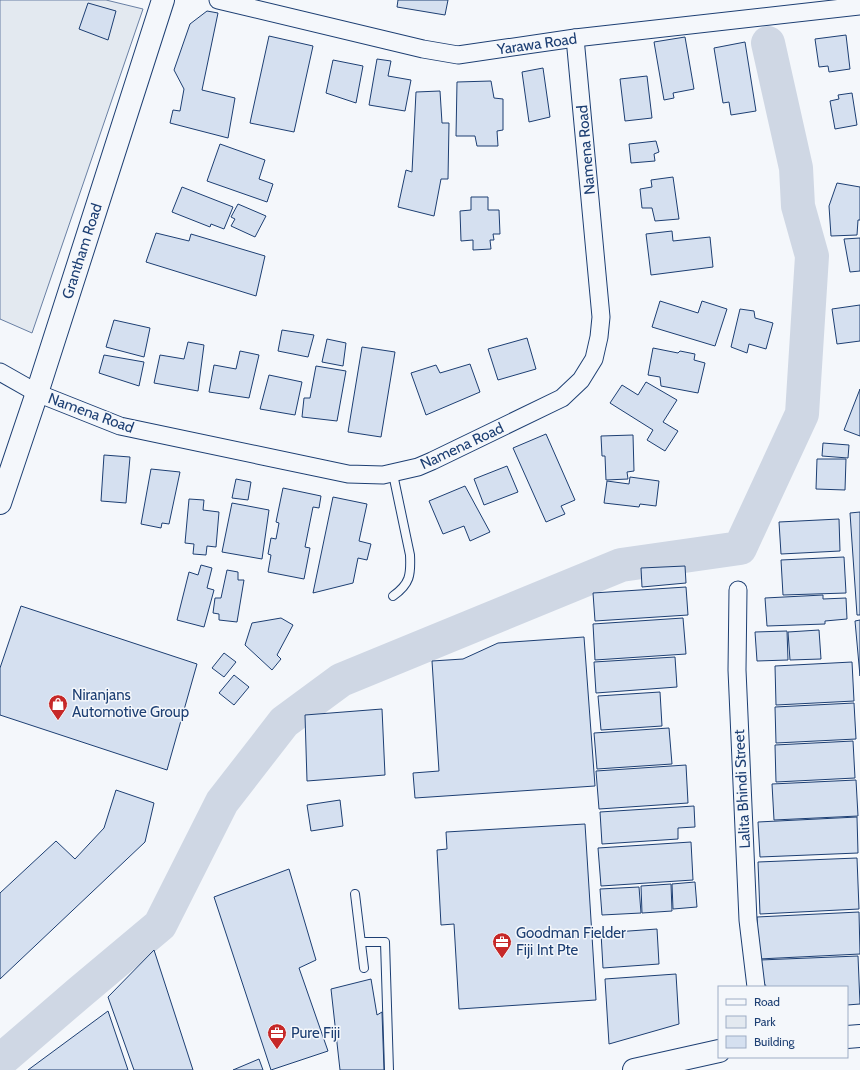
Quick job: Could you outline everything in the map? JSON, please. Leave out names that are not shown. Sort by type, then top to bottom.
[{"type":"main road","name":"Grantham Road","points":[[0,502],[37,393],[163,0]]},
{"type":"main road","points":[[848,1037],[860,1036]]},
{"type":"main road","points":[[634,1070],[718,1050]]},
{"type":"street","name":"Yarawa Road","points":[[218,0],[423,49],[458,55],[575,38],[860,6]]},
{"type":"street","name":"Namena Road","points":[[0,372],[37,393],[120,426],[348,474],[392,474],[432,461],[562,398],[581,380],[594,359],[599,337],[601,316],[575,38]]},
{"type":"street","name":"Lalita Bhindi Street","points":[[738,590],[737,670],[748,920],[756,986]]},
{"type":"lane","points":[[392,474],[410,555],[411,567],[410,576],[406,584],[394,596]]},
{"type":"lane","points":[[355,894],[364,968]]},
{"type":"lane","points":[[361,942],[385,942],[389,1070]]},
{"type":"green space","points":[[0,0],[106,0],[143,9],[32,333],[0,319]]},
{"type":"building","points":[[398,0],[448,0],[445,15],[397,7]]},
{"type":"building","points":[[88,3],[116,11],[108,40],[79,29]]},
{"type":"building","points":[[207,11],[218,13],[202,90],[235,98],[228,138],[170,123],[173,110],[180,111],[184,89],[174,70],[190,24]]},
{"type":"building","points":[[846,35],[850,69],[829,72],[828,66],[819,67],[815,39]]},
{"type":"building","points":[[269,36],[313,46],[294,132],[250,123]]},
{"type":"building","points":[[685,37],[694,89],[673,93],[674,98],[664,100],[654,42]]},
{"type":"building","points":[[745,42],[756,111],[731,115],[729,102],[723,103],[714,48]]},
{"type":"building","points":[[377,59],[391,61],[388,76],[411,80],[405,111],[369,105]]},
{"type":"building","points":[[333,60],[363,66],[356,103],[326,93]]},
{"type":"building","points":[[543,68],[550,117],[529,122],[522,72]]},
{"type":"building","points":[[647,76],[652,118],[625,121],[620,79]]},
{"type":"building","points":[[491,81],[494,98],[503,99],[503,130],[497,131],[498,146],[477,146],[475,136],[456,136],[457,82]]},
{"type":"building","points":[[440,91],[442,123],[449,123],[448,179],[441,179],[434,216],[398,207],[406,170],[412,172],[416,92]]},
{"type":"building","points":[[852,93],[857,125],[835,129],[830,101],[839,99],[838,95]]},
{"type":"building","points":[[656,141],[659,152],[654,154],[655,161],[631,163],[629,144]]},
{"type":"building","points":[[220,144],[265,160],[259,179],[273,184],[267,202],[207,181]]},
{"type":"building","points":[[673,177],[679,219],[655,221],[652,208],[642,208],[640,189],[652,187],[651,180]]},
{"type":"building","points":[[837,183],[860,187],[860,220],[858,220],[857,235],[831,236],[829,206]]},
{"type":"building","points":[[182,187],[233,207],[224,229],[211,224],[210,227],[172,212]]},
{"type":"building","points":[[471,197],[488,197],[488,210],[499,210],[500,234],[493,234],[494,240],[490,240],[491,249],[473,250],[473,240],[461,241],[460,211],[471,210]]},
{"type":"building","points":[[238,204],[266,216],[255,237],[231,226],[235,219],[231,217]]},
{"type":"building","points":[[672,231],[673,241],[710,237],[713,267],[651,275],[646,234]]},
{"type":"building","points":[[156,233],[189,241],[191,234],[265,256],[256,296],[146,262]]},
{"type":"building","points":[[860,238],[860,271],[850,272],[844,239]]},
{"type":"building","points":[[660,301],[698,313],[702,301],[727,309],[715,346],[652,327]]},
{"type":"building","points":[[860,305],[860,341],[837,344],[832,309]]},
{"type":"building","points":[[740,309],[754,311],[755,318],[773,323],[766,349],[749,344],[747,353],[731,347]]},
{"type":"building","points":[[114,320],[150,328],[144,357],[106,347]]},
{"type":"building","points":[[282,330],[314,335],[308,357],[278,351]]},
{"type":"building","points":[[527,338],[536,369],[498,380],[488,349]]},
{"type":"building","points":[[327,339],[346,343],[343,366],[322,362]]},
{"type":"building","points":[[188,342],[204,345],[198,391],[154,383],[160,355],[184,359]]},
{"type":"building","points":[[362,347],[395,352],[381,437],[348,432]]},
{"type":"building","points":[[653,348],[678,353],[680,351],[695,354],[694,360],[705,363],[698,393],[661,386],[660,377],[648,375]]},
{"type":"building","points":[[240,351],[259,355],[249,398],[209,392],[214,365],[236,369]]},
{"type":"building","points":[[104,355],[144,362],[139,386],[99,373]]},
{"type":"building","points":[[470,364],[480,392],[426,415],[411,373],[436,365],[440,373]]},
{"type":"building","points":[[316,366],[346,371],[337,421],[302,417],[304,398],[310,398]]},
{"type":"building","points":[[269,375],[302,382],[295,415],[260,409]]},
{"type":"building","points":[[646,382],[677,400],[663,422],[678,431],[665,451],[647,440],[653,430],[610,403],[622,385],[638,395]]},
{"type":"building","points":[[860,389],[860,436],[844,430]]},
{"type":"building","points":[[546,434],[575,500],[561,506],[565,514],[546,522],[513,448]]},
{"type":"building","points":[[633,435],[634,471],[627,472],[628,479],[606,480],[605,456],[602,456],[601,436]]},
{"type":"building","points":[[823,443],[849,445],[848,458],[822,456]]},
{"type":"building","points":[[104,455],[130,457],[126,503],[101,501]]},
{"type":"building","points":[[817,459],[846,459],[845,490],[816,489]]},
{"type":"building","points":[[507,466],[518,492],[484,505],[474,479]]},
{"type":"building","points":[[151,469],[180,472],[169,524],[162,523],[161,528],[141,524]]},
{"type":"building","points":[[630,477],[659,481],[656,506],[640,504],[639,507],[604,503],[607,481],[629,484]]},
{"type":"building","points":[[236,479],[251,482],[248,500],[232,498]]},
{"type":"building","points":[[465,486],[490,532],[470,541],[464,526],[443,534],[429,501]]},
{"type":"building","points":[[283,488],[321,496],[319,508],[313,507],[305,547],[310,548],[304,579],[268,572],[271,555],[268,554],[271,538],[276,539],[279,523],[276,522]]},
{"type":"building","points":[[333,497],[367,504],[359,541],[371,544],[367,560],[358,558],[353,583],[313,593]]},
{"type":"building","points":[[189,499],[204,500],[203,510],[219,512],[216,547],[207,546],[206,555],[193,554],[194,544],[185,543]]},
{"type":"building","points":[[232,503],[269,510],[262,559],[222,552]]},
{"type":"building","points":[[860,512],[860,615],[857,615],[850,513]]},
{"type":"building","points":[[839,519],[840,551],[781,554],[779,522]]},
{"type":"building","points":[[844,557],[846,593],[783,595],[781,560]]},
{"type":"building","points":[[201,565],[212,568],[207,588],[214,590],[204,627],[177,620],[189,572],[198,575]]},
{"type":"building","points":[[685,566],[686,583],[642,587],[641,568]]},
{"type":"building","points":[[227,570],[238,572],[238,580],[244,580],[237,622],[219,620],[219,614],[213,613],[215,598],[221,598]]},
{"type":"building","points":[[686,587],[688,615],[595,621],[593,593]]},
{"type":"building","points":[[823,595],[823,599],[846,598],[847,619],[825,621],[825,624],[767,626],[765,598]]},
{"type":"building","points":[[21,606],[197,664],[167,770],[0,715],[0,668]]},
{"type":"building","points":[[281,618],[293,625],[277,655],[281,659],[272,670],[245,645],[252,623]]},
{"type":"building","points":[[683,618],[686,654],[595,660],[593,624]]},
{"type":"building","points":[[860,620],[860,676],[855,621]]},
{"type":"building","points":[[819,630],[821,659],[790,660],[788,632]]},
{"type":"building","points":[[787,631],[788,660],[757,661],[755,632]]},
{"type":"building","points":[[584,637],[595,786],[415,798],[413,773],[439,771],[432,661],[463,659],[498,643]]},
{"type":"building","points":[[224,653],[236,662],[224,677],[212,668]]},
{"type":"building","points":[[675,657],[677,687],[596,693],[594,662]]},
{"type":"building","points":[[852,662],[854,701],[776,705],[775,666]]},
{"type":"building","points":[[234,675],[249,687],[234,705],[219,693]]},
{"type":"building","points":[[660,692],[662,726],[601,730],[598,696]]},
{"type":"building","points":[[854,703],[856,739],[776,743],[775,707]]},
{"type":"building","points":[[382,709],[385,775],[307,781],[305,715]]},
{"type":"building","points":[[669,728],[672,764],[597,769],[594,733]]},
{"type":"building","points":[[853,741],[855,778],[776,782],[775,745]]},
{"type":"building","points":[[686,765],[688,803],[599,809],[596,771]]},
{"type":"building","points":[[856,780],[858,816],[774,820],[772,784]]},
{"type":"building","points":[[116,790],[154,803],[145,842],[0,979],[0,893],[56,841],[75,859],[104,828]]},
{"type":"building","points":[[340,800],[343,826],[311,831],[307,805]]},
{"type":"building","points":[[694,806],[695,827],[678,828],[678,839],[602,844],[600,812]]},
{"type":"building","points":[[857,817],[858,853],[760,857],[758,822]]},
{"type":"building","points":[[585,824],[596,1000],[459,1009],[454,924],[441,925],[437,850],[447,849],[446,832]]},
{"type":"building","points":[[691,842],[693,880],[601,886],[598,848]]},
{"type":"building","points":[[857,858],[859,909],[760,914],[758,862]]},
{"type":"building","points":[[289,869],[316,960],[299,968],[328,1051],[271,1070],[214,897]]},
{"type":"building","points":[[695,882],[697,907],[673,909],[672,884]]},
{"type":"building","points":[[671,884],[672,911],[642,913],[641,886]]},
{"type":"building","points":[[639,887],[641,913],[602,915],[600,889]]},
{"type":"building","points":[[859,912],[860,954],[759,959],[757,917]]},
{"type":"building","points":[[657,929],[659,964],[603,968],[601,933]]},
{"type":"building","points":[[154,950],[193,1070],[134,1070],[108,997]]},
{"type":"building","points":[[858,956],[860,1004],[848,1005],[848,986],[766,986],[762,981],[760,960]]},
{"type":"building","points":[[676,974],[679,1024],[609,1044],[605,979]]},
{"type":"building","points":[[371,979],[377,1015],[382,1012],[384,1070],[340,1070],[331,989]]},
{"type":"building","points":[[108,1011],[128,1070],[28,1070]]},
{"type":"building","points":[[259,1059],[263,1070],[233,1070]]},
{"type":"waterway","points":[[0,1061],[160,925],[222,802],[284,722],[341,680],[621,565],[740,548],[802,414],[812,256],[798,206],[796,168],[768,43]]},
{"type":"place","name":"Niranjans Automotive Group","points":[[58,721]]},
{"type":"place","name":"Goodman Fielder Fiji Int Pte","points":[[502,959]]},
{"type":"place","name":"Pure Fiji","points":[[277,1050]]}]
